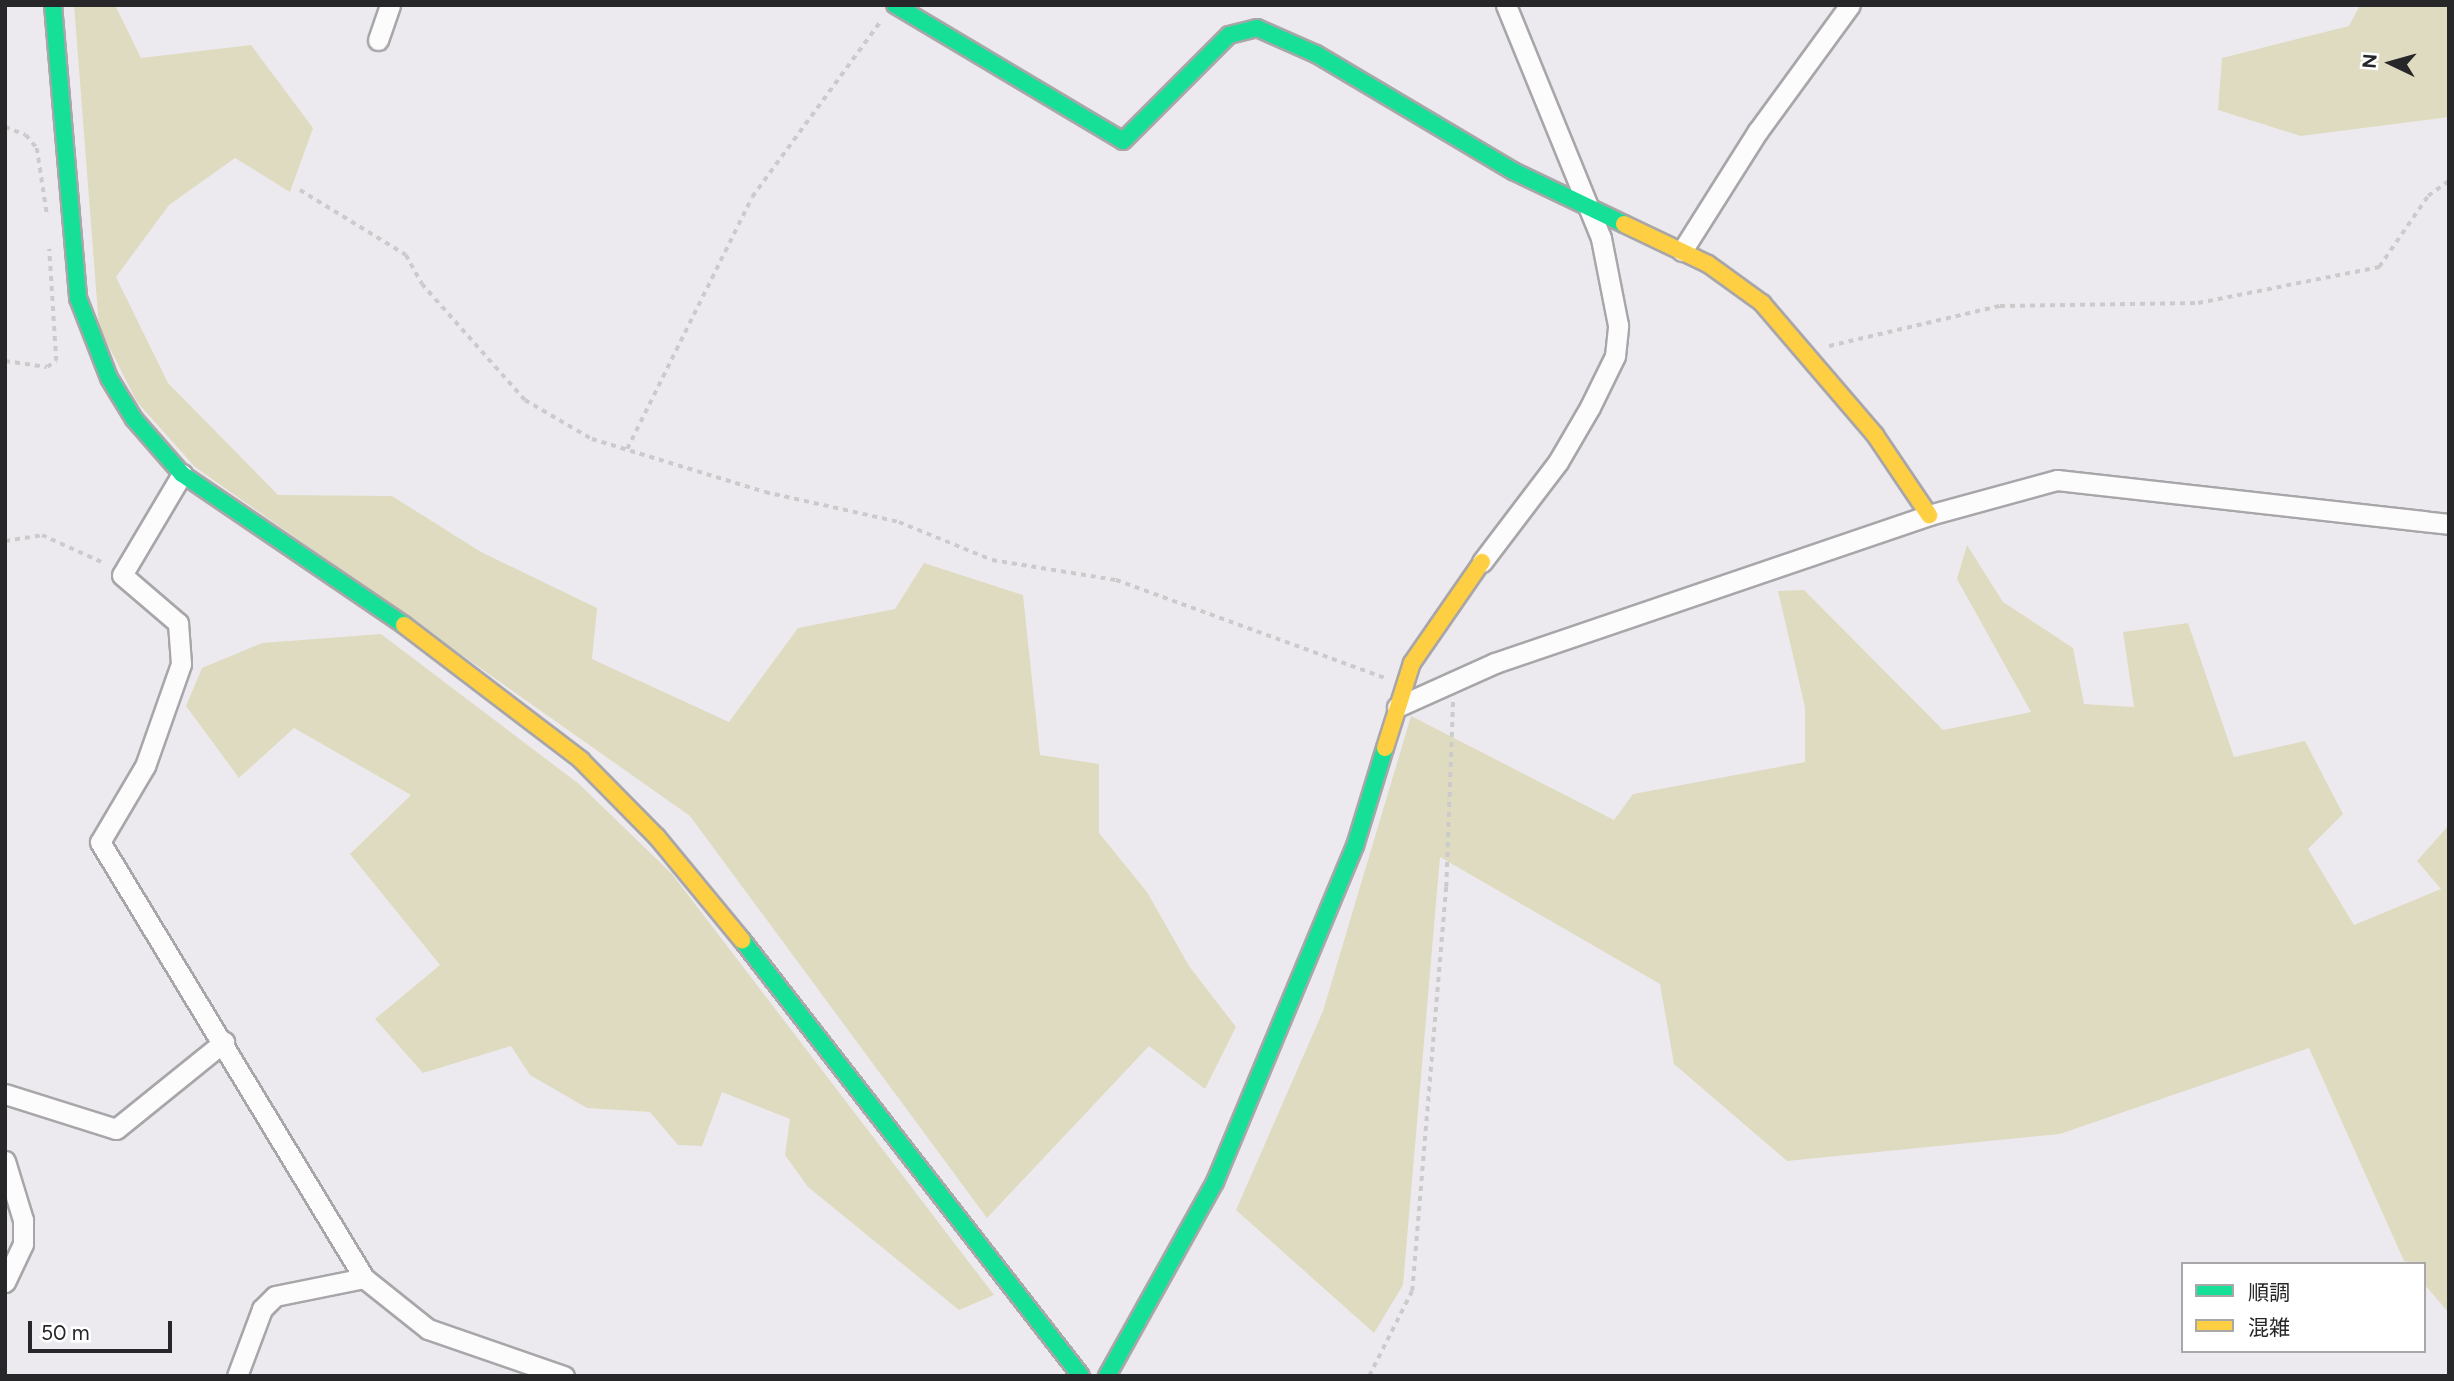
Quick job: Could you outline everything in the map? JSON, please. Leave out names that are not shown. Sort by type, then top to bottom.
[{"type":"street","points":[[53,5],[78,298],[108,378],[182,474],[467,668],[619,798],[718,906],[1081,1376]]},
{"type":"street","points":[[378,40],[390,5]]},
{"type":"street","points":[[1107,1376],[1215,1182],[1274,1047],[1354,846],[1403,685],[1433,628],[1558,462],[1615,356],[1612,284],[1589,208],[1506,5]]},
{"type":"street","points":[[1682,251],[1758,131],[1850,5]]},
{"type":"street","points":[[889,11],[1123,141],[1229,35],[1257,28],[1316,54],[1513,171],[1682,251],[1762,303],[1875,435],[1929,514]]},
{"type":"street","points":[[182,474],[122,575],[178,623],[184,642],[145,766],[100,842],[224,1042],[364,1278],[428,1329],[564,1376]]},
{"type":"street","points":[[1397,707],[1453,686],[1495,663],[1929,514],[2057,480],[2449,524]]},
{"type":"street","points":[[5,1094],[117,1129],[224,1042]]},
{"type":"street","points":[[5,1161],[21,1199],[23,1232],[5,1282]]},
{"type":"street","points":[[237,1376],[262,1309],[275,1296],[364,1278]]},
{"type":"path","points":[[627,449],[752,197],[889,11]]},
{"type":"path","points":[[5,127],[26,135],[37,148],[51,225]]},
{"type":"path","points":[[1805,352],[2000,306],[2198,303],[2379,267],[2428,196],[2449,181]]},
{"type":"path","points":[[300,190],[406,255],[422,284],[525,400],[592,439],[765,492],[899,522],[992,560],[1116,580],[1403,685]]},
{"type":"path","points":[[5,361],[47,368],[56,361],[50,236]]},
{"type":"path","points":[[5,541],[24,535],[63,541],[122,575]]},
{"type":"path","points":[[1369,1376],[1412,1291],[1446,887],[1453,686]]},
{"type":"shaded area","points":[[74,5],[115,5],[141,58],[251,45],[313,128],[290,192],[235,158],[169,205],[116,277],[168,383],[278,495],[392,496],[481,552],[597,608],[592,659],[729,722],[798,628],[895,609],[924,563],[1023,595],[1040,755],[1099,764],[1099,833],[1147,892],[1189,966],[1236,1027],[1205,1089],[1149,1046],[987,1218],[690,816],[195,467],[137,402],[99,327]]},
{"type":"shaded area","points":[[2360,5],[2449,5],[2449,117],[2301,136],[2218,110],[2222,58],[2349,26]]},
{"type":"shaded area","points":[[1967,545],[2003,602],[2073,648],[2084,704],[2134,707],[2123,632],[2188,623],[2234,757],[2305,741],[2343,814],[2308,849],[2354,925],[2441,889],[2417,861],[2449,825],[2449,1313],[2426,1286],[2426,1262],[2404,1261],[2309,1048],[2060,1134],[1787,1161],[1674,1064],[1660,984],[1440,857],[1403,1285],[1374,1333],[1236,1210],[1323,1011],[1411,716],[1614,820],[1633,794],[1805,762],[1805,707],[1778,591],[1804,590],[1943,730],[2031,712],[1957,579]]},
{"type":"shaded area","points":[[381,634],[579,784],[672,874],[994,1295],[959,1310],[808,1187],[785,1155],[790,1119],[722,1092],[702,1146],[678,1145],[650,1112],[587,1108],[530,1075],[511,1046],[423,1073],[375,1019],[440,965],[350,854],[411,795],[294,728],[239,778],[186,706],[202,668],[262,643]]},
{"type":"traffic: fast","points":[[53,5],[78,298],[109,378],[134,419],[182,474],[404,625]]},
{"type":"traffic: fast","points":[[895,5],[1123,141],[1229,35],[1257,28],[1316,54],[1513,171],[1624,224]]},
{"type":"traffic: fast","points":[[1107,1376],[1215,1182],[1355,846],[1385,748]]},
{"type":"traffic: fast","points":[[742,940],[1081,1376]]},
{"type":"traffic: slow","points":[[1624,224],[1708,264],[1762,303],[1875,435],[1929,515]]},
{"type":"traffic: slow","points":[[1385,748],[1412,663],[1482,562]]},
{"type":"traffic: slow","points":[[404,625],[581,760],[657,837],[742,940]]}]
